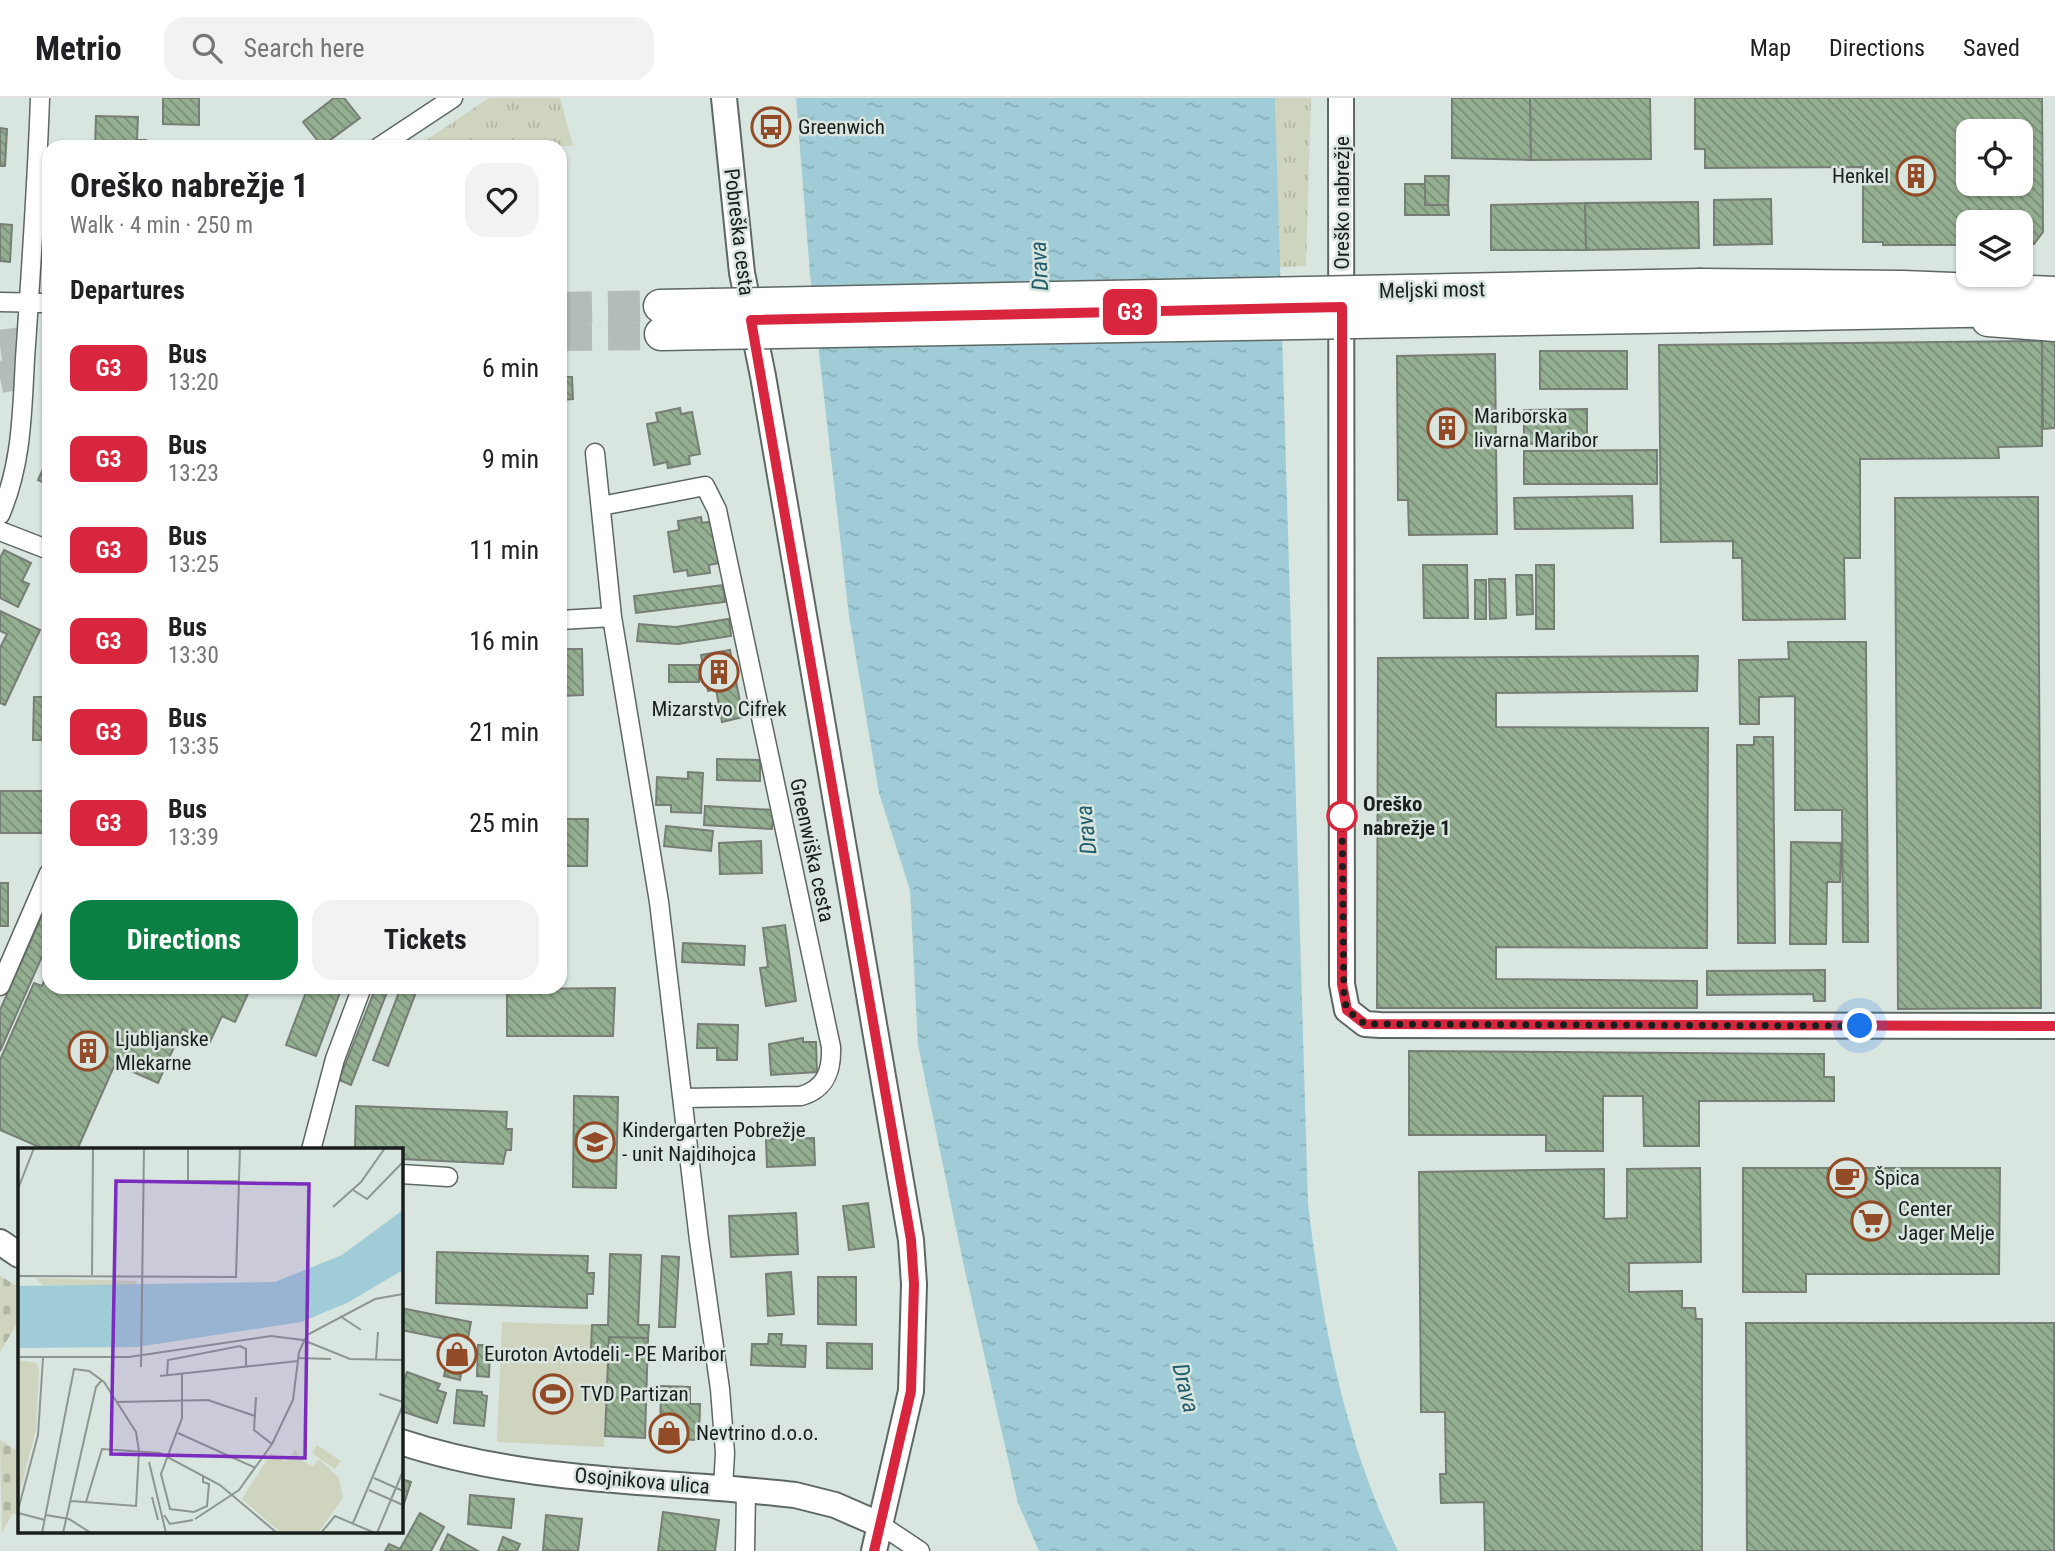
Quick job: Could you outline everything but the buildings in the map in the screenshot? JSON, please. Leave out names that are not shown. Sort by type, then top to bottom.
[{"type":"highway","points":[[1903,300],[2055,278]]},
{"type":"highway","name":"Meljski most","points":[[660,320],[1701,285],[1903,300]]},
{"type":"highway","points":[[1903,300],[2055,293]]},
{"type":"highway","points":[[1903,300],[2055,309]]},
{"type":"highway","points":[[1903,300],[2055,325]]},
{"type":"highway","name":"Meljski most","points":[[712,319],[1702,316],[1903,300]]},
{"type":"street","points":[[0,515],[19,460],[40,303],[40,98]]},
{"type":"street","points":[[404,140],[453,98]]},
{"type":"street","name":"Pobreška cesta","points":[[724,98],[735,222],[751,320],[911,1240],[914,1284],[911,1391],[874,1551]]},
{"type":"street","name":"Oreško nabrežje","points":[[1341,98],[1342,984],[1347,1010],[1355,1019],[1365,1024],[1380,1025],[2055,1026]]},
{"type":"street","points":[[0,302],[40,303]]},
{"type":"street","points":[[751,320],[1342,307]]},
{"type":"street","points":[[595,453],[612,617],[659,902],[699,1240],[720,1389],[725,1453],[735,1489],[745,1551]]},
{"type":"street","name":"Greenwiška cesta","points":[[600,506],[705,486],[717,510],[832,1062],[828,1076],[821,1086],[801,1096],[683,1098]]},
{"type":"street","points":[[0,531],[42,547]]},
{"type":"street","points":[[567,620],[612,617]]},
{"type":"street","points":[[0,986],[42,889]]},
{"type":"street","points":[[312,1148],[335,1059],[359,994]]},
{"type":"street","points":[[402,1174],[448,1177]]},
{"type":"street","points":[[0,1242],[18,1254]]},
{"type":"street","name":"Osojnikova ulica","points":[[402,1442],[435,1453],[504,1467],[795,1496],[835,1505],[881,1525]]},
{"type":"street","points":[[881,1525],[920,1551]]},
{"type":"green space","points":[[489,98],[560,98],[573,146],[567,146],[567,140],[428,139]]},
{"type":"green space","points":[[1275,98],[1311,98],[1306,266],[1279,267]]},
{"type":"green space","points":[[0,1276],[18,1286],[18,1322],[0,1352]]},
{"type":"green space","name":"TVD Partizan","points":[[502,1322],[592,1325],[591,1350],[608,1351],[604,1447],[497,1442]]},
{"type":"green space","points":[[0,1440],[18,1451],[18,1516],[13,1513],[2,1532]]},
{"type":"water","name":"Drava","points":[[796,98],[1275,98],[1308,1204],[1338,1381],[1364,1468],[1398,1551],[1039,1551],[1018,1503],[963,1262],[918,1045],[910,890],[879,793],[849,616],[810,274]]},
{"type":"tunnel","points":[[567,308],[660,306]]},
{"type":"tunnel","points":[[567,335],[661,334]]},
{"type":"tunnel","points":[[0,346],[42,340]]},
{"type":"tunnel","points":[[0,377],[42,369]]},
{"type":"bus line","name":"G3","points":[[874,1551],[911,1391],[914,1330],[911,1240],[903,1178],[751,320],[1342,307],[1342,984],[1347,1010],[1355,1019],[1365,1024],[1380,1025],[2055,1026]]},
{"type":"place","name":"Greenwich","points":[[771,127]]},
{"type":"place","name":"Henkel","points":[[1916,176]]},
{"type":"place","name":"Mariborska livarna Maribor","points":[[1447,428]]},
{"type":"place","name":"Mizarstvo Cifrek","points":[[719,672]]},
{"type":"place","name":"Oreško nabrežje 1","points":[[1342,816]]},
{"type":"place","name":"Ljubljanske Mlekarne","points":[[88,1051]]},
{"type":"place","name":"Kindergarten Pobrežje - unit Najdihojca","points":[[595,1142]]},
{"type":"place","name":"Špica","points":[[1847,1178]]},
{"type":"place","name":"Center Jager Melje","points":[[1871,1221]]},
{"type":"place","name":"Euroton Avtodeli - PE Maribor","points":[[457,1354]]},
{"type":"place","name":"TVD Partizan","points":[[553,1394]]},
{"type":"place","name":"Nevtrino d.o.o.","points":[[669,1433]]},
{"type":"route","points":[[1342,816],[1342,984],[1347,1010],[1355,1019],[1365,1024],[1860,1026]]}]
